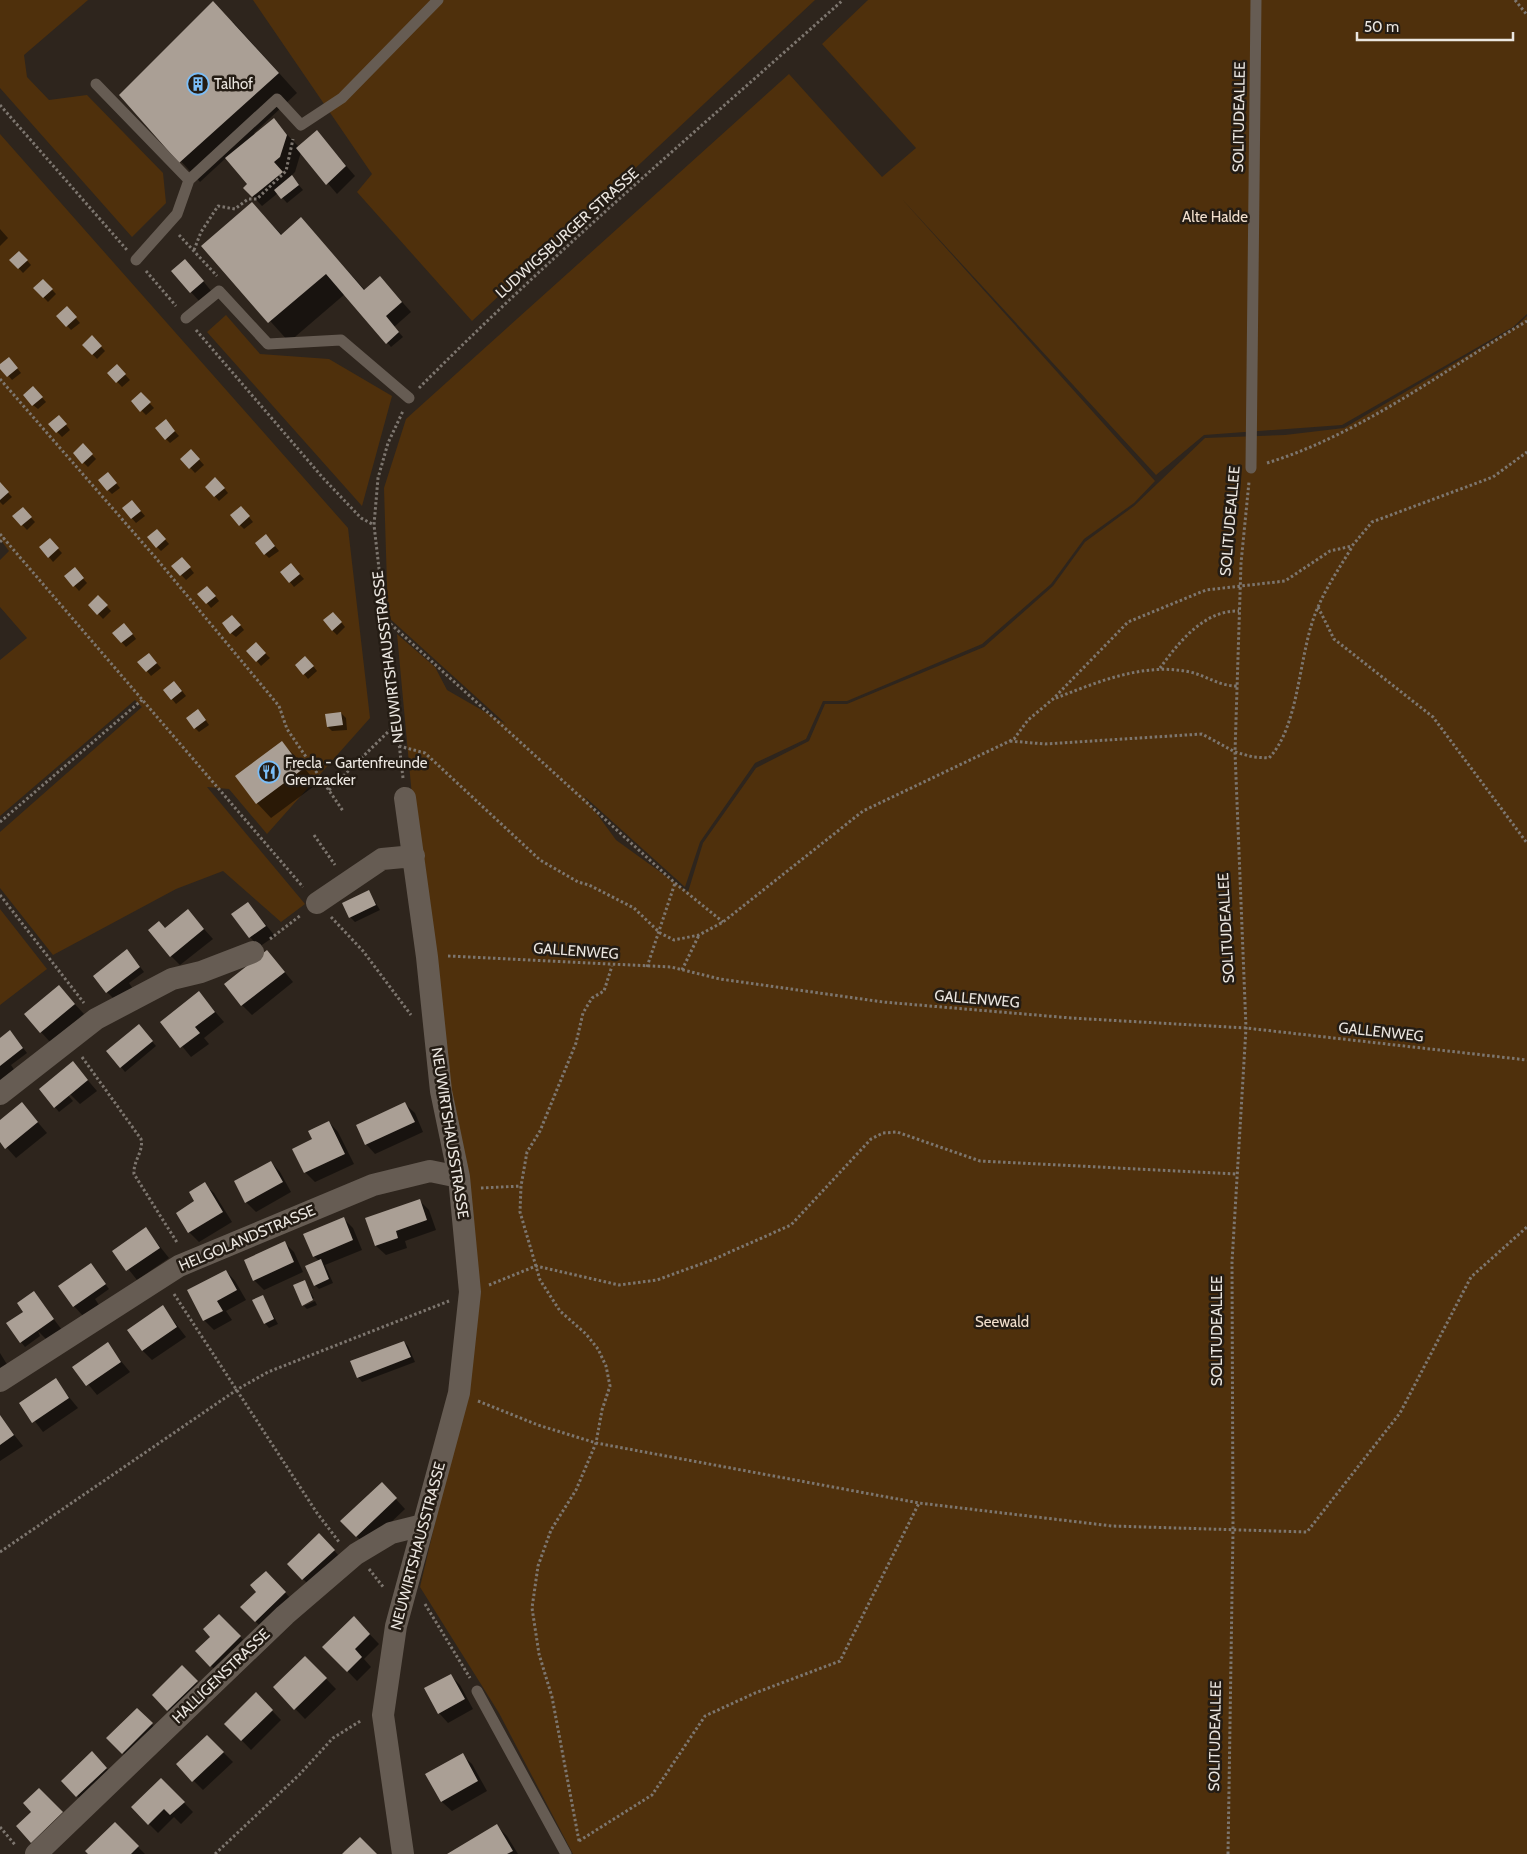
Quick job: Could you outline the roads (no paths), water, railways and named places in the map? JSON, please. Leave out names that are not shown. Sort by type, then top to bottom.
[{"type":"street","name":"NEUWIRTSHAUSSTRASSE","points":[[402,1854],[383,1715],[396,1626],[459,1393],[470,1292],[460,1183],[441,1091],[427,957],[405,798]]},
{"type":"street","points":[[317,903],[382,859],[414,856]]},
{"type":"street","points":[[0,1094],[96,1019],[172,979],[201,972],[252,952]]},
{"type":"street","name":"HELGOLANDSTRASSE","points":[[0,1381],[163,1276],[189,1262],[373,1185],[430,1171],[460,1183]]},
{"type":"street","name":"HALLIGENSTRASSE","points":[[27,1851],[285,1615],[356,1554],[391,1533],[423,1525]]},
{"type":"lane","points":[[136,260],[177,214],[189,180],[277,99],[301,125],[342,98],[438,0]]},
{"type":"lane","name":"SOLITUDEALLEE","points":[[1250,468],[1256,0]]},
{"type":"lane","points":[[96,84],[189,180]]},
{"type":"lane","points":[[186,318],[219,291],[268,344],[341,340],[409,398]]},
{"type":"lane","points":[[478,1691],[570,1851]]},
{"type":"place","name":"Talhof","points":[[198,84]]},
{"type":"place","name":"Frecla - Gartenfreunde Grenzacker","points":[[269,772]]},
{"type":"park label","name":"Alte Halde","points":[[1215,217]]},
{"type":"park label","name":"Seewald","points":[[1002,1322]]}]
